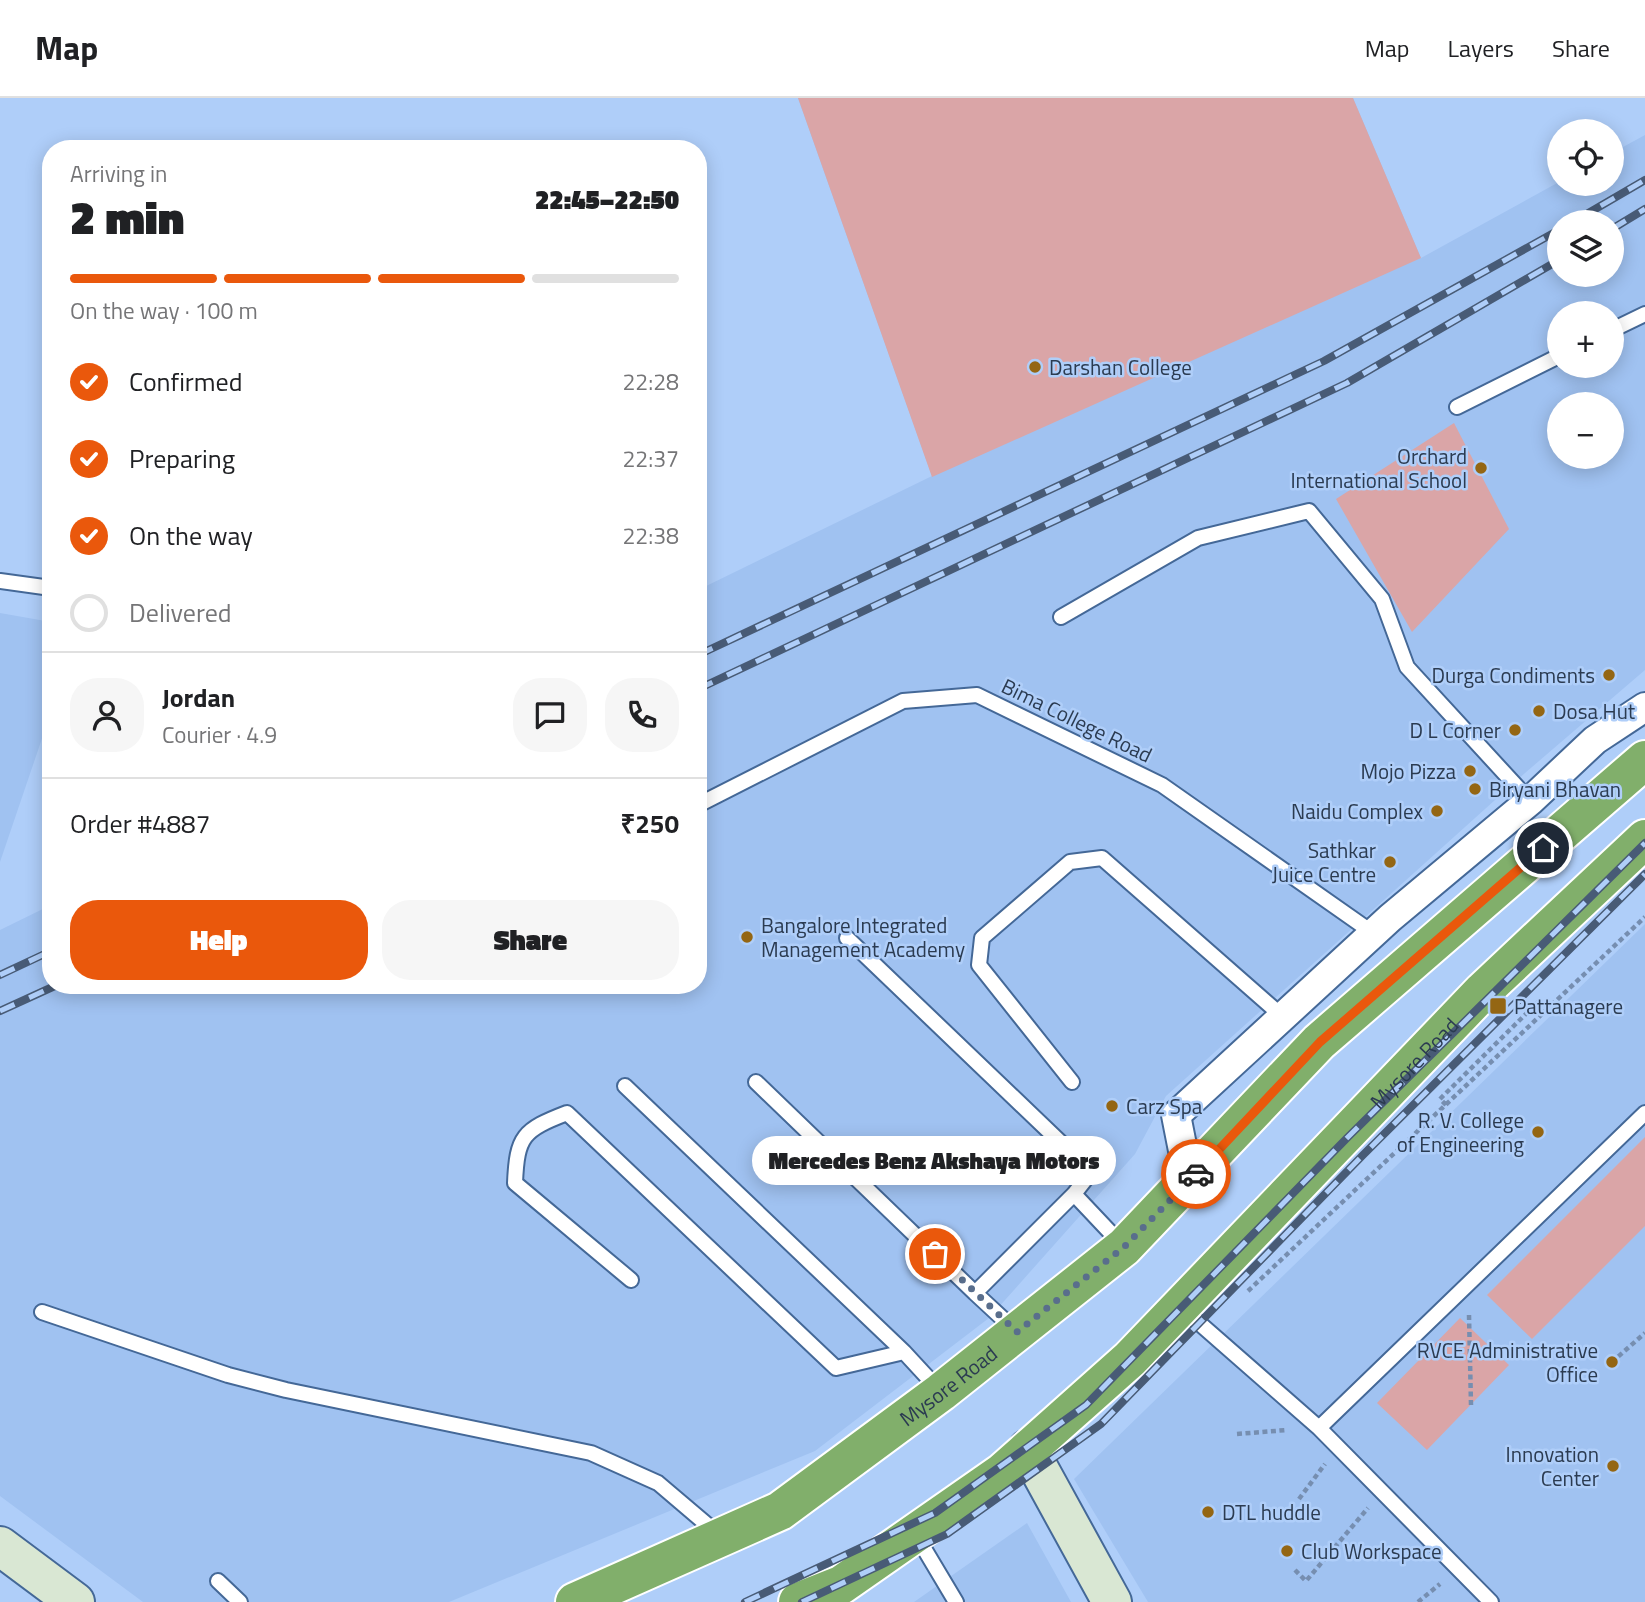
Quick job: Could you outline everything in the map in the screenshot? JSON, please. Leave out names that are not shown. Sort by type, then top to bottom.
[{"type":"highway","name":"Mysore Road","points":[[575,1602],[780,1511],[941,1392],[1124,1247],[1320,1042],[1645,760]]},
{"type":"highway","name":"Mysore Road","points":[[798,1602],[841,1585],[1003,1472],[1130,1359],[1483,991],[1645,839]]},
{"type":"street","points":[[1189,1181],[1176,1115],[1265,1036],[1282,1016],[1373,933],[1530,801],[1595,740],[1645,707]]},
{"type":"street","points":[[1028,1449],[1112,1602]]},
{"type":"street","points":[[0,1546],[75,1602]]},
{"type":"lane","points":[[1624,324],[1645,314]]},
{"type":"lane","points":[[1457,407],[1547,362]]},
{"type":"lane","points":[[1061,617],[1198,537],[1309,511],[1382,599],[1407,667],[1530,801]]},
{"type":"lane","points":[[0,581],[42,588]]},
{"type":"lane","name":"Bima College Road","points":[[707,800],[903,701],[977,695],[1162,785],[1373,933]]},
{"type":"lane","points":[[1072,1082],[979,965],[982,938],[1070,862],[1102,858],[1282,1016]]},
{"type":"lane","points":[[847,938],[1080,1162],[1085,1180],[1074,1194],[975,1293]]},
{"type":"lane","points":[[756,1082],[1017,1332]]},
{"type":"lane","points":[[625,1086],[904,1352],[941,1392]]},
{"type":"lane","points":[[631,1280],[515,1184],[516,1149],[537,1124],[567,1112],[836,1368],[904,1352]]},
{"type":"lane","points":[[1319,1427],[1645,1114]]},
{"type":"lane","points":[[1074,1194],[1124,1247]]},
{"type":"lane","points":[[1181,1307],[1319,1427],[1491,1602]]},
{"type":"lane","points":[[42,1312],[228,1375],[286,1390],[591,1454],[658,1483],[722,1537]]},
{"type":"lane","points":[[915,1534],[956,1602]]},
{"type":"lane","points":[[218,1581],[240,1602]]},
{"type":"path","points":[[1247,1293],[1645,917]]},
{"type":"path","points":[[1446,1105],[1440,1099],[1540,1000]]},
{"type":"path","points":[[1468,1286],[1471,1405]]},
{"type":"path","points":[[1612,1362],[1645,1333]]},
{"type":"path","points":[[1237,1434],[1319,1427]]},
{"type":"path","points":[[1299,1499],[1338,1447]]},
{"type":"path","points":[[1295,1570],[1306,1581],[1382,1492]]},
{"type":"path","points":[[1419,1602],[1439,1582]]},
{"type":"shaded area","points":[[798,98],[1353,98],[1421,258],[1547,189],[1547,196],[1624,196],[1624,146],[1645,135],[1645,670],[1525,773],[1166,1096],[1135,1154],[989,1318],[815,1451],[449,1602],[143,1602],[0,1496],[0,930],[42,909],[42,994],[707,994],[707,586],[932,476]]},
{"type":"shaded area","name":"Darshan College","points":[[798,98],[1353,98],[1421,258],[932,477]]},
{"type":"shaded area","points":[[1454,423],[1509,529],[1412,632],[1336,499]]},
{"type":"shaded area","points":[[0,613],[42,620],[42,738],[0,862]]},
{"type":"shaded area","name":"R. V. College of Engineering","points":[[1645,924],[1645,1602],[1148,1602],[1074,1479]]},
{"type":"shaded area","points":[[1645,1137],[1645,1226],[1532,1339],[1487,1295]]},
{"type":"shaded area","points":[[1460,1318],[1509,1365],[1427,1450],[1377,1403]]},
{"type":"shaded area","points":[[1027,1523],[1071,1602],[914,1602]]},
{"type":"railway","points":[[1594,210],[1645,180]]},
{"type":"railway","points":[[1624,222],[1645,209]]},
{"type":"railway","points":[[707,651],[1324,361],[1547,237]]},
{"type":"railway","points":[[707,685],[1347,383],[1547,267]]},
{"type":"railway","points":[[745,1602],[935,1513],[1086,1405],[1347,1138],[1645,843]]},
{"type":"railway","points":[[802,1602],[947,1534],[1101,1424],[1363,1155],[1645,874]]},
{"type":"railway","points":[[0,975],[42,955]]},
{"type":"railway","points":[[0,1011],[42,992]]},
{"type":"way so far","points":[[935,1254],[1017,1332],[1124,1247],[1196,1174]]},
{"type":"place","name":"Darshan College","points":[[1035,367]]},
{"type":"place","name":"Orchard International School","points":[[1481,468]]},
{"type":"place","name":"Durga Condiments","points":[[1609,675]]},
{"type":"place","name":"Dosa Hut","points":[[1539,711]]},
{"type":"place","name":"D L Corner","points":[[1515,730]]},
{"type":"place","name":"Mojo Pizza","points":[[1470,771]]},
{"type":"place","name":"Biryani Bhavan","points":[[1475,789]]},
{"type":"place","name":"Naidu Complex","points":[[1437,811]]},
{"type":"place","name":"Sathkar Juice Centre","points":[[1390,862]]},
{"type":"place","name":"Bangalore Integrated Management Academy","points":[[747,937]]},
{"type":"place","name":"Pattanagere","points":[[1498,1006]]},
{"type":"place","name":"Carz Spa","points":[[1112,1106]]},
{"type":"place","name":"R. V. College of Engineering","points":[[1538,1132]]},
{"type":"place","name":"Mercedes Benz Akshaya Motors","points":[[935,1254]]},
{"type":"place","name":"RVCE Administrative Office","points":[[1612,1362]]},
{"type":"place","name":"Innovation Center","points":[[1613,1466]]},
{"type":"place","name":"DTL huddle","points":[[1208,1512]]},
{"type":"place","name":"Club Workspace","points":[[1287,1551]]},
{"type":"route","points":[[1196,1174],[1320,1042],[1543,848]]}]
